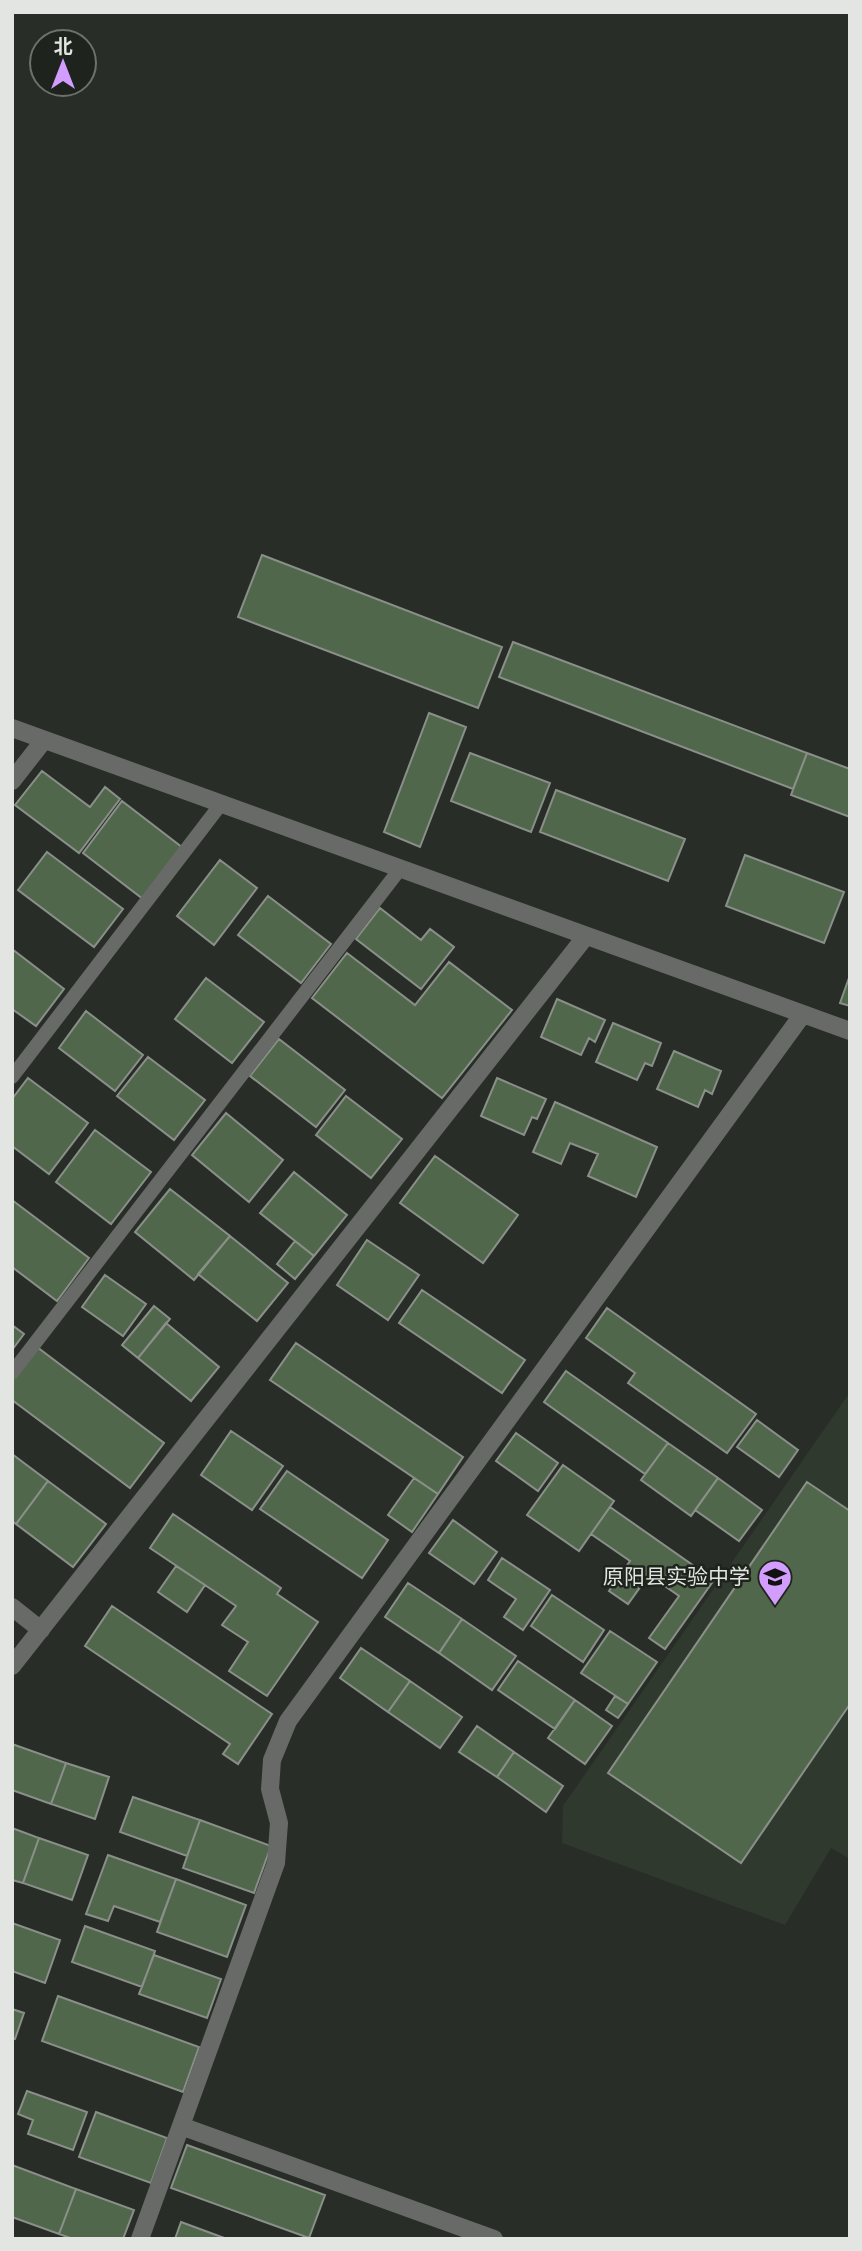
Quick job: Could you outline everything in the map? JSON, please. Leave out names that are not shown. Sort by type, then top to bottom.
[{"type":"street","points":[[12,728],[850,1031]]},
{"type":"street","points":[[12,781],[44,740]]},
{"type":"street","points":[[12,1666],[586,936]]},
{"type":"street","points":[[140,2239],[276,1863],[279,1823],[270,1789],[272,1760],[288,1721],[803,1014]]},
{"type":"street","points":[[12,1607],[41,1630]]},
{"type":"street","points":[[181,2126],[494,2239]]},
{"type":"lane","points":[[12,1077],[221,804]]},
{"type":"lane","points":[[12,1373],[401,869]]},
{"type":"shaded area","name":"原阳县实验中学","points":[[850,1392],[850,1859],[831,1848],[785,1925],[562,1843],[563,1806]]},
{"type":"building","points":[[262,555],[502,647],[478,708],[238,617]]},
{"type":"building","points":[[513,642],[807,753],[793,789],[499,677]]},
{"type":"building","points":[[429,713],[466,727],[420,847],[384,832]]},
{"type":"building","points":[[470,753],[550,783],[531,832],[451,801]]},
{"type":"building","points":[[807,753],[850,769],[850,817],[791,795]]},
{"type":"building","points":[[42,771],[90,807],[105,787],[120,799],[79,853],[15,805]]},
{"type":"building","points":[[556,790],[685,839],[668,881],[540,832]]},
{"type":"building","points":[[122,801],[183,848],[143,899],[83,853]]},
{"type":"building","points":[[47,852],[123,909],[94,947],[18,890]]},
{"type":"building","points":[[745,855],[844,892],[824,943],[726,906]]},
{"type":"building","points":[[220,860],[257,888],[214,945],[177,916]]},
{"type":"building","points":[[268,896],[331,944],[301,983],[238,935]]},
{"type":"building","points":[[380,908],[421,940],[430,929],[454,947],[421,989],[356,939]]},
{"type":"building","points":[[12,949],[64,989],[36,1026],[12,1009]]},
{"type":"building","points":[[347,953],[415,1005],[449,962],[512,1010],[442,1098],[312,998]]},
{"type":"building","points":[[850,975],[850,1006],[840,1003]]},
{"type":"building","points":[[206,978],[264,1022],[232,1063],[175,1019]]},
{"type":"building","points":[[557,999],[605,1020],[595,1042],[589,1038],[581,1055],[541,1037]]},
{"type":"building","points":[[86,1011],[143,1055],[115,1091],[59,1048]]},
{"type":"building","points":[[613,1023],[661,1043],[652,1066],[645,1063],[637,1080],[596,1062]]},
{"type":"building","points":[[279,1039],[345,1090],[316,1127],[250,1076]]},
{"type":"building","points":[[674,1051],[721,1071],[712,1094],[705,1090],[698,1107],[657,1089]]},
{"type":"building","points":[[148,1057],[205,1100],[174,1140],[117,1096]]},
{"type":"building","points":[[28,1078],[88,1123],[49,1174],[12,1146],[12,1099]]},
{"type":"building","points":[[497,1078],[546,1099],[537,1119],[532,1117],[524,1135],[481,1116]]},
{"type":"building","points":[[346,1096],[402,1139],[371,1178],[316,1135]]},
{"type":"building","points":[[555,1102],[657,1147],[636,1197],[588,1176],[598,1154],[570,1143],[561,1164],[533,1152]]},
{"type":"building","points":[[226,1113],[283,1160],[249,1202],[192,1155]]},
{"type":"building","points":[[95,1130],[151,1172],[111,1224],[56,1182]]},
{"type":"building","points":[[435,1156],[518,1215],[483,1263],[400,1203]]},
{"type":"building","points":[[294,1172],[347,1215],[314,1256],[260,1213]]},
{"type":"building","points":[[170,1189],[230,1236],[194,1280],[135,1232]]},
{"type":"building","points":[[12,1200],[89,1258],[57,1301],[12,1267]]},
{"type":"building","points":[[230,1236],[288,1283],[257,1321],[198,1274]]},
{"type":"building","points":[[367,1240],[419,1275],[388,1320],[337,1285]]},
{"type":"building","points":[[295,1241],[314,1256],[295,1279],[277,1264]]},
{"type":"building","points":[[105,1275],[146,1304],[123,1336],[82,1307]]},
{"type":"building","points":[[422,1290],[525,1360],[502,1393],[399,1323]]},
{"type":"building","points":[[154,1306],[170,1319],[138,1358],[122,1345]]},
{"type":"building","points":[[607,1308],[756,1414],[727,1453],[628,1383],[635,1373],[586,1338]]},
{"type":"building","points":[[166,1323],[219,1367],[191,1401],[138,1358]]},
{"type":"building","points":[[12,1325],[24,1334],[12,1350]]},
{"type":"building","points":[[296,1343],[463,1457],[438,1494],[270,1380]]},
{"type":"building","points":[[37,1347],[164,1443],[130,1488],[12,1400],[12,1379]]},
{"type":"building","points":[[566,1371],[668,1443],[645,1474],[544,1402]]},
{"type":"building","points":[[757,1420],[798,1450],[779,1477],[737,1447]]},
{"type":"building","points":[[231,1431],[283,1466],[252,1510],[201,1475]]},
{"type":"building","points":[[516,1433],[558,1463],[538,1491],[496,1461]]},
{"type":"building","points":[[668,1443],[718,1478],[691,1516],[641,1480]]},
{"type":"building","points":[[12,1454],[48,1481],[16,1524],[12,1521]]},
{"type":"building","points":[[563,1465],[614,1501],[579,1551],[527,1515]]},
{"type":"building","points":[[287,1471],[388,1540],[362,1578],[260,1509]]},
{"type":"building","points":[[414,1478],[438,1494],[412,1532],[388,1515]]},
{"type":"building","points":[[718,1478],[762,1510],[739,1541],[695,1510]]},
{"type":"building","points":[[48,1481],[106,1524],[73,1567],[16,1524]]},
{"type":"building","points":[[807,1482],[850,1511],[850,1704],[741,1863],[608,1773]]},
{"type":"building","points":[[610,1507],[714,1580],[665,1649],[649,1638],[679,1596],[649,1575],[628,1604],[609,1591],[630,1561],[591,1534]]},
{"type":"building","points":[[173,1514],[281,1588],[277,1594],[318,1622],[267,1696],[229,1671],[248,1642],[222,1625],[236,1606],[150,1548]]},
{"type":"building","points":[[453,1520],[497,1552],[474,1584],[429,1553]]},
{"type":"building","points":[[502,1558],[550,1590],[523,1630],[504,1617],[516,1599],[488,1580]]},
{"type":"building","points":[[176,1566],[205,1585],[187,1612],[158,1592]]},
{"type":"building","points":[[408,1583],[462,1619],[439,1653],[385,1617]]},
{"type":"building","points":[[552,1595],[604,1630],[583,1662],[531,1626]]},
{"type":"building","points":[[112,1606],[272,1714],[238,1764],[223,1754],[230,1744],[85,1646]]},
{"type":"building","points":[[462,1619],[516,1656],[492,1690],[439,1653]]},
{"type":"building","points":[[610,1631],[657,1662],[628,1704],[581,1673]]},
{"type":"building","points":[[361,1648],[410,1681],[388,1712],[340,1678]]},
{"type":"building","points":[[518,1661],[575,1700],[555,1729],[498,1690]]},
{"type":"building","points":[[410,1681],[462,1717],[440,1748],[388,1712]]},
{"type":"building","points":[[615,1696],[628,1704],[618,1718],[606,1710]]},
{"type":"building","points":[[575,1700],[612,1726],[585,1764],[548,1738]]},
{"type":"building","points":[[477,1726],[514,1752],[497,1777],[459,1752]]},
{"type":"building","points":[[12,1744],[66,1763],[51,1804],[12,1790]]},
{"type":"building","points":[[514,1752],[563,1786],[546,1812],[497,1777]]},
{"type":"building","points":[[66,1763],[109,1777],[95,1819],[51,1804]]},
{"type":"building","points":[[133,1797],[200,1820],[187,1856],[120,1832]]},
{"type":"building","points":[[200,1820],[271,1846],[254,1893],[183,1868]]},
{"type":"building","points":[[12,1828],[39,1838],[23,1883],[12,1880]]},
{"type":"building","points":[[39,1838],[88,1855],[72,1900],[23,1883]]},
{"type":"building","points":[[108,1855],[176,1879],[160,1922],[114,1906],[108,1921],[86,1914]]},
{"type":"building","points":[[176,1879],[246,1905],[227,1957],[157,1932]]},
{"type":"building","points":[[12,1923],[60,1940],[45,1983],[12,1971]]},
{"type":"building","points":[[85,1926],[155,1951],[142,1987],[72,1962]]},
{"type":"building","points":[[154,1955],[221,1979],[207,2018],[139,1994]]},
{"type":"building","points":[[58,1996],[199,2047],[183,2092],[42,2041]]},
{"type":"building","points":[[12,2009],[24,2013],[15,2039],[12,2038]]},
{"type":"building","points":[[27,2091],[87,2112],[73,2150],[28,2134],[33,2120],[18,2114]]},
{"type":"building","points":[[96,2112],[167,2138],[151,2183],[79,2157]]},
{"type":"building","points":[[187,2145],[325,2195],[309,2238],[171,2188]]},
{"type":"building","points":[[12,2165],[76,2189],[59,2234],[12,2217]]},
{"type":"building","points":[[76,2189],[134,2210],[123,2239],[73,2239],[59,2234]]},
{"type":"building","points":[[181,2222],[227,2239],[175,2239]]},
{"type":"place","name":"原阳县实验中学","points":[[775,1607]]}]
